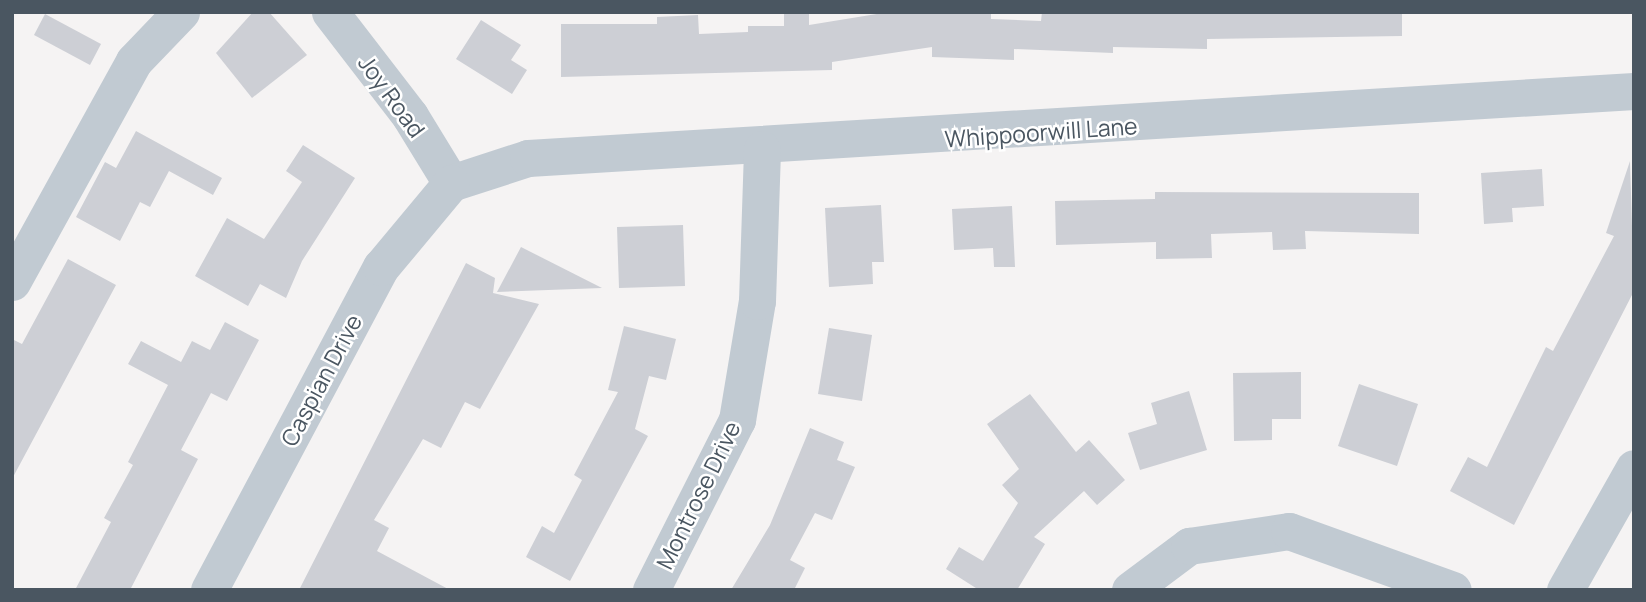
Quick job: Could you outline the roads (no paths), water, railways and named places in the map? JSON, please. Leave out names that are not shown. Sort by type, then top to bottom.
[{"type":"street","points":[[12,282],[134,61],[181,12]]},
{"type":"street","name":"Joy Road","points":[[330,12],[410,116],[451,183]]},
{"type":"street","name":"Whippoorwill Lane","points":[[451,183],[528,158],[762,149],[1634,91]]},
{"type":"street","name":"Montrose Drive","points":[[651,590],[737,420],[757,301],[762,149]]},
{"type":"street","name":"Caspian Drive","points":[[209,590],[382,267],[451,183]]},
{"type":"street","points":[[1565,590],[1634,468]]},
{"type":"street","points":[[1130,590],[1189,545],[1289,531],[1453,590]]}]
